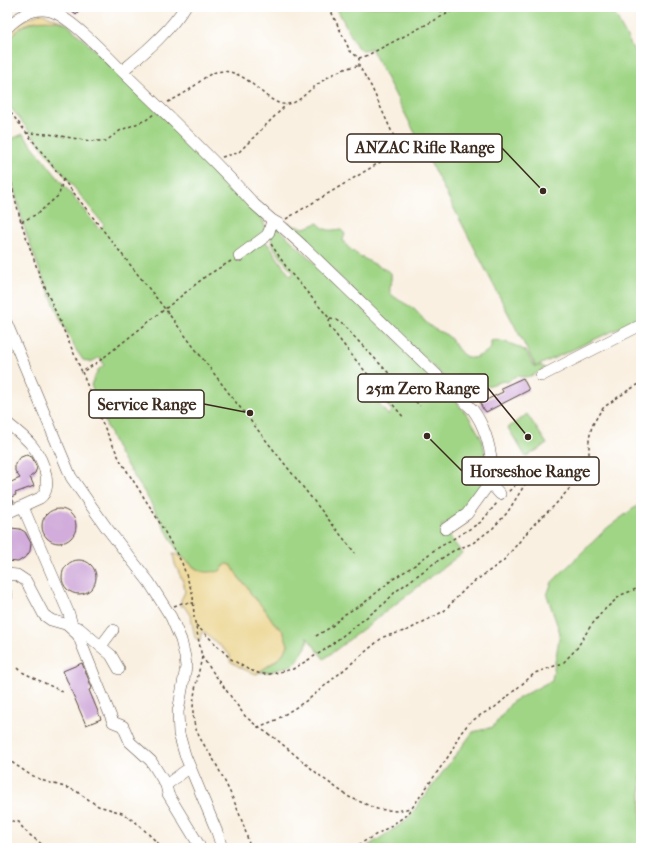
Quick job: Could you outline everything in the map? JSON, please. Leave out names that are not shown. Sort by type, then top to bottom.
[{"type":"lane","points":[[122,71],[164,34],[185,7]]},
{"type":"lane","points":[[7,28],[31,9],[50,11],[62,17],[122,71],[275,222],[473,410],[480,420],[490,451],[492,484],[500,494]]},
{"type":"lane","points":[[239,256],[266,236],[275,222]]},
{"type":"lane","points":[[7,324],[71,477],[106,527],[149,582],[167,609],[181,640],[185,657],[185,672],[178,712],[178,734],[222,848]]},
{"type":"lane","points":[[541,376],[641,326]]},
{"type":"lane","points":[[7,423],[35,447],[45,468],[47,486],[44,494],[40,498],[7,513]]},
{"type":"lane","points":[[445,529],[467,514],[486,488],[492,484]]},
{"type":"lane","points":[[23,506],[69,614],[69,624],[78,634],[113,722],[125,727],[130,742],[151,761],[166,785],[168,794],[199,845]]},
{"type":"lane","points":[[7,574],[17,575],[26,581],[42,614],[46,617],[79,628],[114,658],[120,668]]},
{"type":"lane","points":[[101,646],[113,630]]},
{"type":"lane","points":[[166,785],[185,771]]},
{"type":"path","points":[[329,7],[350,51],[359,58]]},
{"type":"path","points":[[428,7],[448,14]]},
{"type":"path","points":[[359,58],[366,56],[460,7]]},
{"type":"path","points":[[275,222],[392,155],[396,149],[395,139],[371,86],[359,66],[359,58]]},
{"type":"path","points":[[26,133],[48,134],[92,141],[106,141],[122,130],[146,120],[164,105],[187,92],[203,79],[215,72],[226,71],[241,75],[277,103],[287,104],[294,103],[325,78],[351,66],[359,66]]},
{"type":"path","points":[[215,163],[218,159],[225,155],[235,155],[238,153],[287,104]]},
{"type":"path","points":[[7,108],[64,178],[166,309],[231,396],[355,553]]},
{"type":"path","points":[[7,166],[21,222],[39,274],[82,372],[101,420],[121,462],[157,518],[180,560],[193,595],[195,624],[202,657],[193,713],[195,726],[215,762],[239,811],[250,848]]},
{"type":"path","points":[[21,222],[37,214],[59,195],[64,178]]},
{"type":"path","points":[[266,236],[289,271],[330,319],[336,320],[342,324],[420,406]]},
{"type":"path","points":[[82,372],[98,362],[206,276],[239,256]]},
{"type":"path","points":[[330,319],[328,322],[330,327],[404,418]]},
{"type":"path","points":[[258,726],[276,720],[309,699],[383,637],[408,630],[444,611],[468,586],[503,560],[536,522],[554,506],[570,488],[587,461],[589,454],[589,438],[592,426],[600,412],[604,407],[627,391],[641,384]]},
{"type":"path","points":[[195,624],[225,654],[243,667],[261,674],[278,673],[293,669],[323,651],[385,603],[395,592],[433,564],[453,551],[473,543],[493,528],[515,502],[528,479],[527,477],[524,477],[509,491],[500,494],[497,503],[481,522],[433,551],[393,579],[364,603],[345,614],[330,627],[316,636]]},
{"type":"path","points":[[353,848],[404,817],[450,754],[464,728],[482,714],[494,708],[535,673],[563,664],[577,648],[590,627],[603,611],[621,595],[641,587]]},
{"type":"path","points":[[167,609],[182,603],[194,603]]},
{"type":"path","points":[[202,657],[245,716],[349,797],[377,809],[397,811],[412,808]]},
{"type":"path","points":[[18,668],[22,672],[65,693]]},
{"type":"path","points":[[7,759],[39,779],[76,791],[98,806],[122,813],[138,824],[163,848]]},
{"type":"path","points":[[7,817],[12,821],[19,822],[33,838],[46,848]]},
{"type":"green space","points":[[336,7],[611,7],[641,64],[641,318],[537,366],[542,366],[545,368],[534,375],[527,377],[516,376],[508,382],[503,381],[462,394],[285,225],[289,223],[294,226],[305,228],[318,223],[327,230],[342,231],[345,234],[343,240],[351,250],[364,259],[391,273],[391,294],[415,310],[432,328],[448,336],[460,352],[466,356],[472,358],[481,355],[491,348],[491,341],[494,340],[522,349],[528,355],[532,364],[536,367],[371,48],[364,51],[357,47]]},
{"type":"green space","points":[[51,19],[68,25],[137,90],[225,183],[263,220],[265,227],[265,242],[268,244],[290,276],[294,273],[280,257],[272,242],[271,238],[275,229],[279,229],[453,394],[482,439],[489,471],[485,485],[467,511],[446,525],[441,525],[462,553],[324,659],[306,636],[308,639],[306,647],[295,664],[270,672],[259,672],[276,661],[286,650],[288,645],[283,631],[274,623],[237,575],[225,565],[218,572],[205,573],[199,571],[180,555],[145,493],[120,455],[107,427],[91,385],[98,370],[104,365],[100,357],[91,362],[83,360],[75,348],[60,318],[38,266],[24,227],[11,177],[7,153],[7,141],[23,134],[99,229],[104,225],[7,103],[7,42],[20,27],[36,21]],"holes":[[[383,401],[392,411],[388,415],[379,404]]]},
{"type":"green space","points":[[527,414],[547,444],[526,457],[508,428]]},
{"type":"green space","points":[[641,503],[641,848],[365,848],[406,821],[473,732],[493,727],[512,702],[552,680],[560,633],[547,595],[552,582],[607,528]]},
{"type":"sand","points":[[41,13],[63,22],[46,20],[29,23],[18,29],[7,42],[7,34],[18,23]]},
{"type":"sand","points":[[173,554],[184,558],[195,568],[204,572],[219,571],[227,564],[231,565],[251,594],[274,623],[283,631],[288,645],[282,654],[257,674],[239,667],[230,661],[230,655],[205,632],[201,633],[200,641],[195,638],[191,617],[184,606],[181,606],[181,600],[185,592],[184,584],[175,564]]},
{"type":"building","points":[[68,7],[82,7],[76,14]]},
{"type":"building","points":[[523,378],[529,390],[486,412],[483,409],[480,403],[503,392],[501,388]]},
{"type":"building","points":[[26,455],[32,457],[37,468],[35,473],[30,477],[34,486],[15,493],[16,495],[11,497],[14,502],[7,505],[7,484],[20,478],[15,471],[15,464],[19,458]]},
{"type":"building","points":[[59,509],[65,510],[71,514],[75,520],[75,532],[71,538],[65,542],[59,543],[53,542],[47,538],[43,532],[42,526],[43,520],[47,514],[53,510]]},
{"type":"building","points":[[7,529],[20,529],[25,532],[31,543],[30,551],[27,556],[18,562],[7,561]]},
{"type":"building","points":[[76,560],[82,560],[86,561],[93,567],[96,577],[95,584],[89,591],[82,594],[76,594],[72,593],[65,587],[62,580],[62,574],[63,570],[69,563]]},
{"type":"building","points":[[82,663],[92,688],[89,690],[101,719],[86,725],[63,671]]},
{"type":"place","name":"ANZAC Rifle Range","points":[[543,191]]},
{"type":"place","name":"Service Range","points":[[250,413]]},
{"type":"place","name":"Horseshoe Range","points":[[427,436]]},
{"type":"place","name":"25m Zero Range","points":[[528,437]]}]
